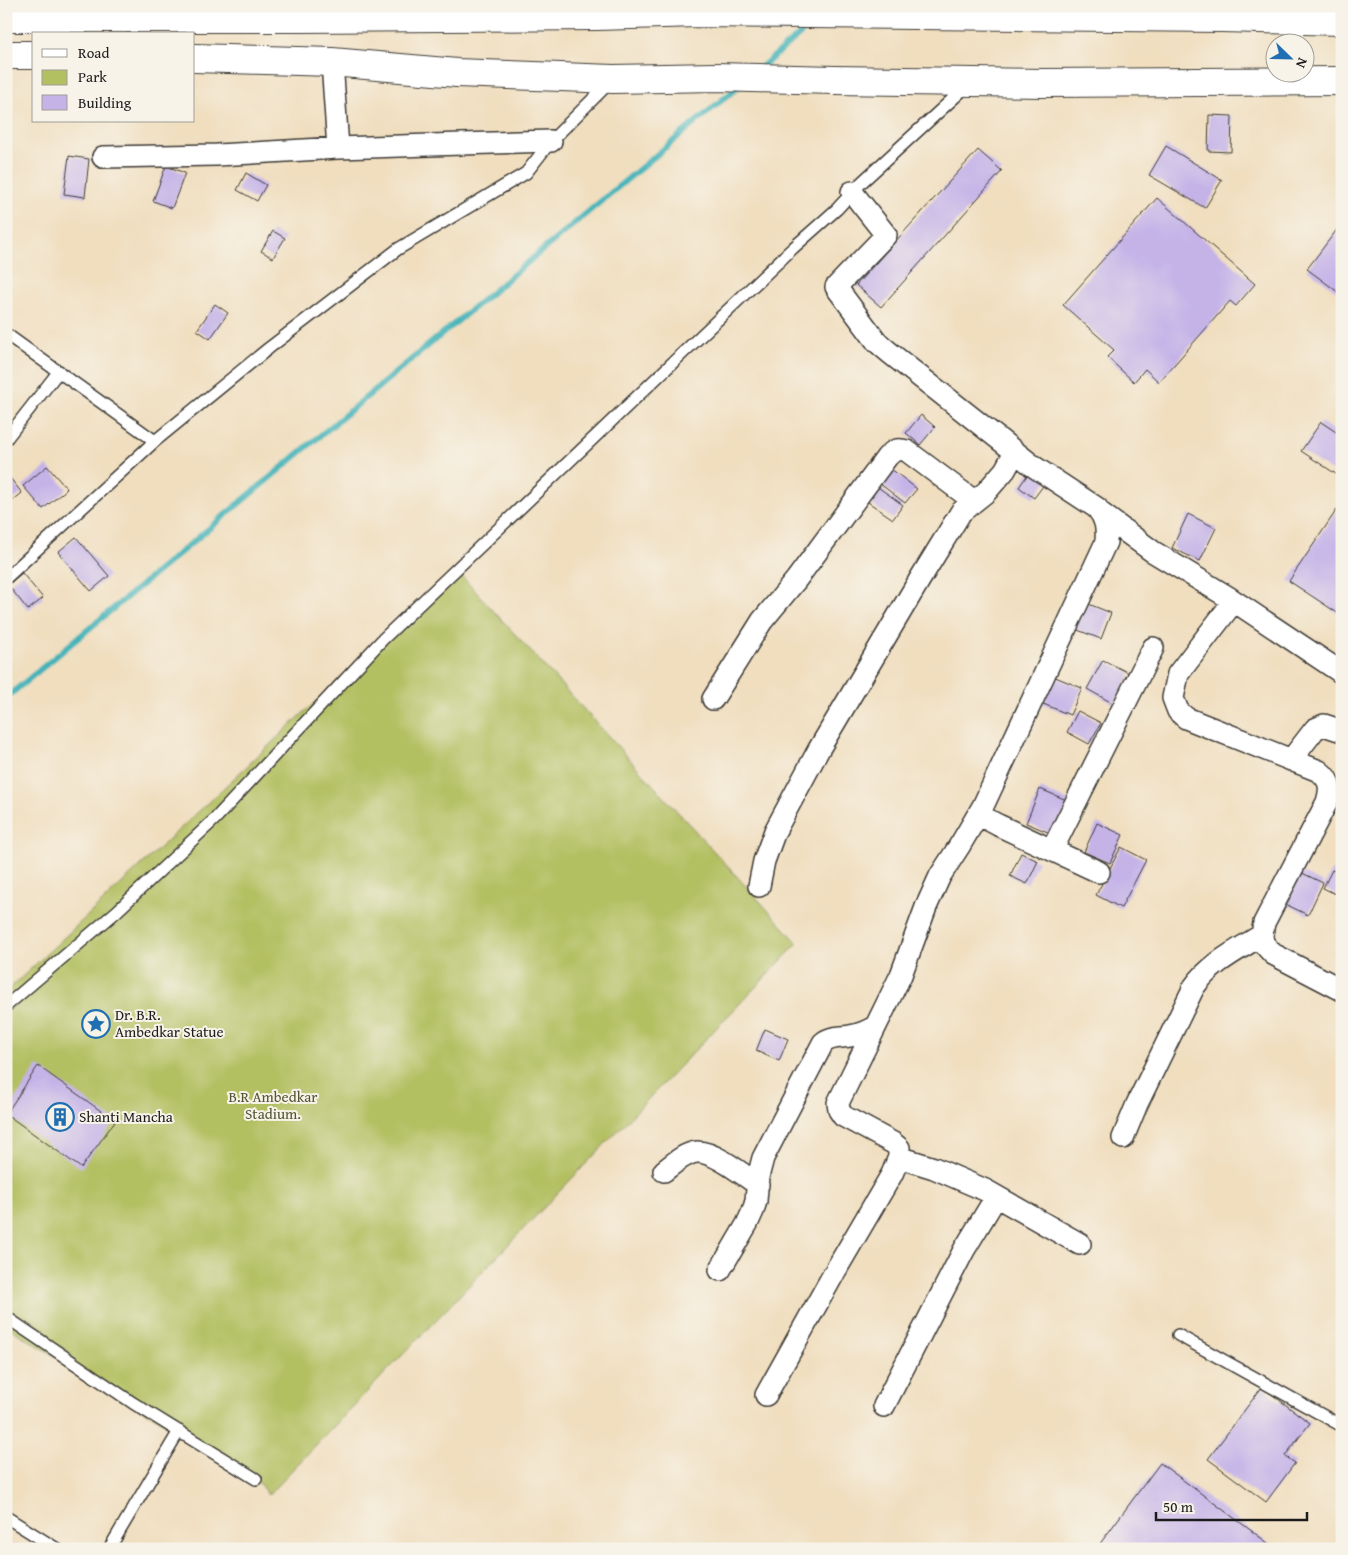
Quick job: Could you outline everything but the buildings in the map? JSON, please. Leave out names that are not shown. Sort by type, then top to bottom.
[{"type":"main road","points":[[6,18],[349,18],[816,14],[1342,21]]},
{"type":"main road","points":[[6,55],[32,55]]},
{"type":"main road","points":[[195,58],[332,62],[457,73],[613,79],[715,77],[971,82],[1342,81]]},
{"type":"street","points":[[332,62],[338,148]]},
{"type":"street","points":[[103,157],[217,155],[338,148],[551,142]]},
{"type":"street","points":[[852,192],[886,235],[836,287],[877,342],[1033,466],[1097,508],[1102,514],[1152,551],[1234,601],[1342,673]]},
{"type":"street","points":[[713,699],[762,621],[796,580],[894,450],[907,450],[974,501]]},
{"type":"street","points":[[759,886],[764,861],[775,831],[819,749],[950,528],[961,512],[986,492],[995,482],[1005,470],[1015,452]]},
{"type":"street","points":[[766,1396],[836,1268],[892,1174],[899,1157],[899,1148],[843,1116],[838,1110],[838,1103],[901,975],[926,907],[940,876],[979,815],[1106,542],[1107,527],[1102,514]]},
{"type":"street","points":[[1234,601],[1178,674],[1173,698],[1178,712],[1186,718],[1325,775],[1330,790],[1327,802],[1264,922],[1262,935],[1263,943],[1272,954],[1342,990]]},
{"type":"street","points":[[1052,850],[1153,648]]},
{"type":"street","points":[[1291,760],[1315,728],[1324,725],[1335,727],[1342,731]]},
{"type":"street","points":[[979,815],[1099,872]]},
{"type":"street","points":[[1122,1138],[1194,987],[1202,975],[1214,965],[1262,935]]},
{"type":"street","points":[[720,1270],[753,1211],[756,1201],[758,1177],[764,1158],[823,1043],[833,1038],[864,1032],[876,1026]]},
{"type":"street","points":[[664,1171],[689,1154],[696,1152],[706,1153],[730,1165],[758,1185]]},
{"type":"street","points":[[899,1157],[934,1168],[985,1190],[1080,1244]]},
{"type":"street","points":[[884,1406],[964,1250],[996,1197]]},
{"type":"lane","points":[[6,578],[155,441],[269,348],[398,249],[526,173],[551,142],[613,79]]},
{"type":"lane","points":[[6,1006],[116,912],[215,819],[383,639],[779,261],[837,209],[852,192],[971,82]]},
{"type":"lane","points":[[6,334],[155,441]]},
{"type":"lane","points":[[6,439],[58,371]]},
{"type":"lane","points":[[6,1317],[133,1403],[256,1479]]},
{"type":"lane","points":[[1178,1335],[1342,1426]]},
{"type":"lane","points":[[109,1549],[179,1431]]},
{"type":"lane","points":[[6,1517],[57,1549]]},
{"type":"green space","name":"B.R Ambedkar Stadium.","points":[[456,570],[798,943],[268,1495],[256,1479],[6,1326],[6,992]]},
{"type":"waterway","points":[[758,70],[813,23]]},
{"type":"waterway","points":[[6,698],[739,86]]},
{"type":"place","name":"Dr. B.R. Ambedkar Statue","points":[[96,1024]]},
{"type":"place","name":"Shanti Mancha","points":[[60,1117]]}]
